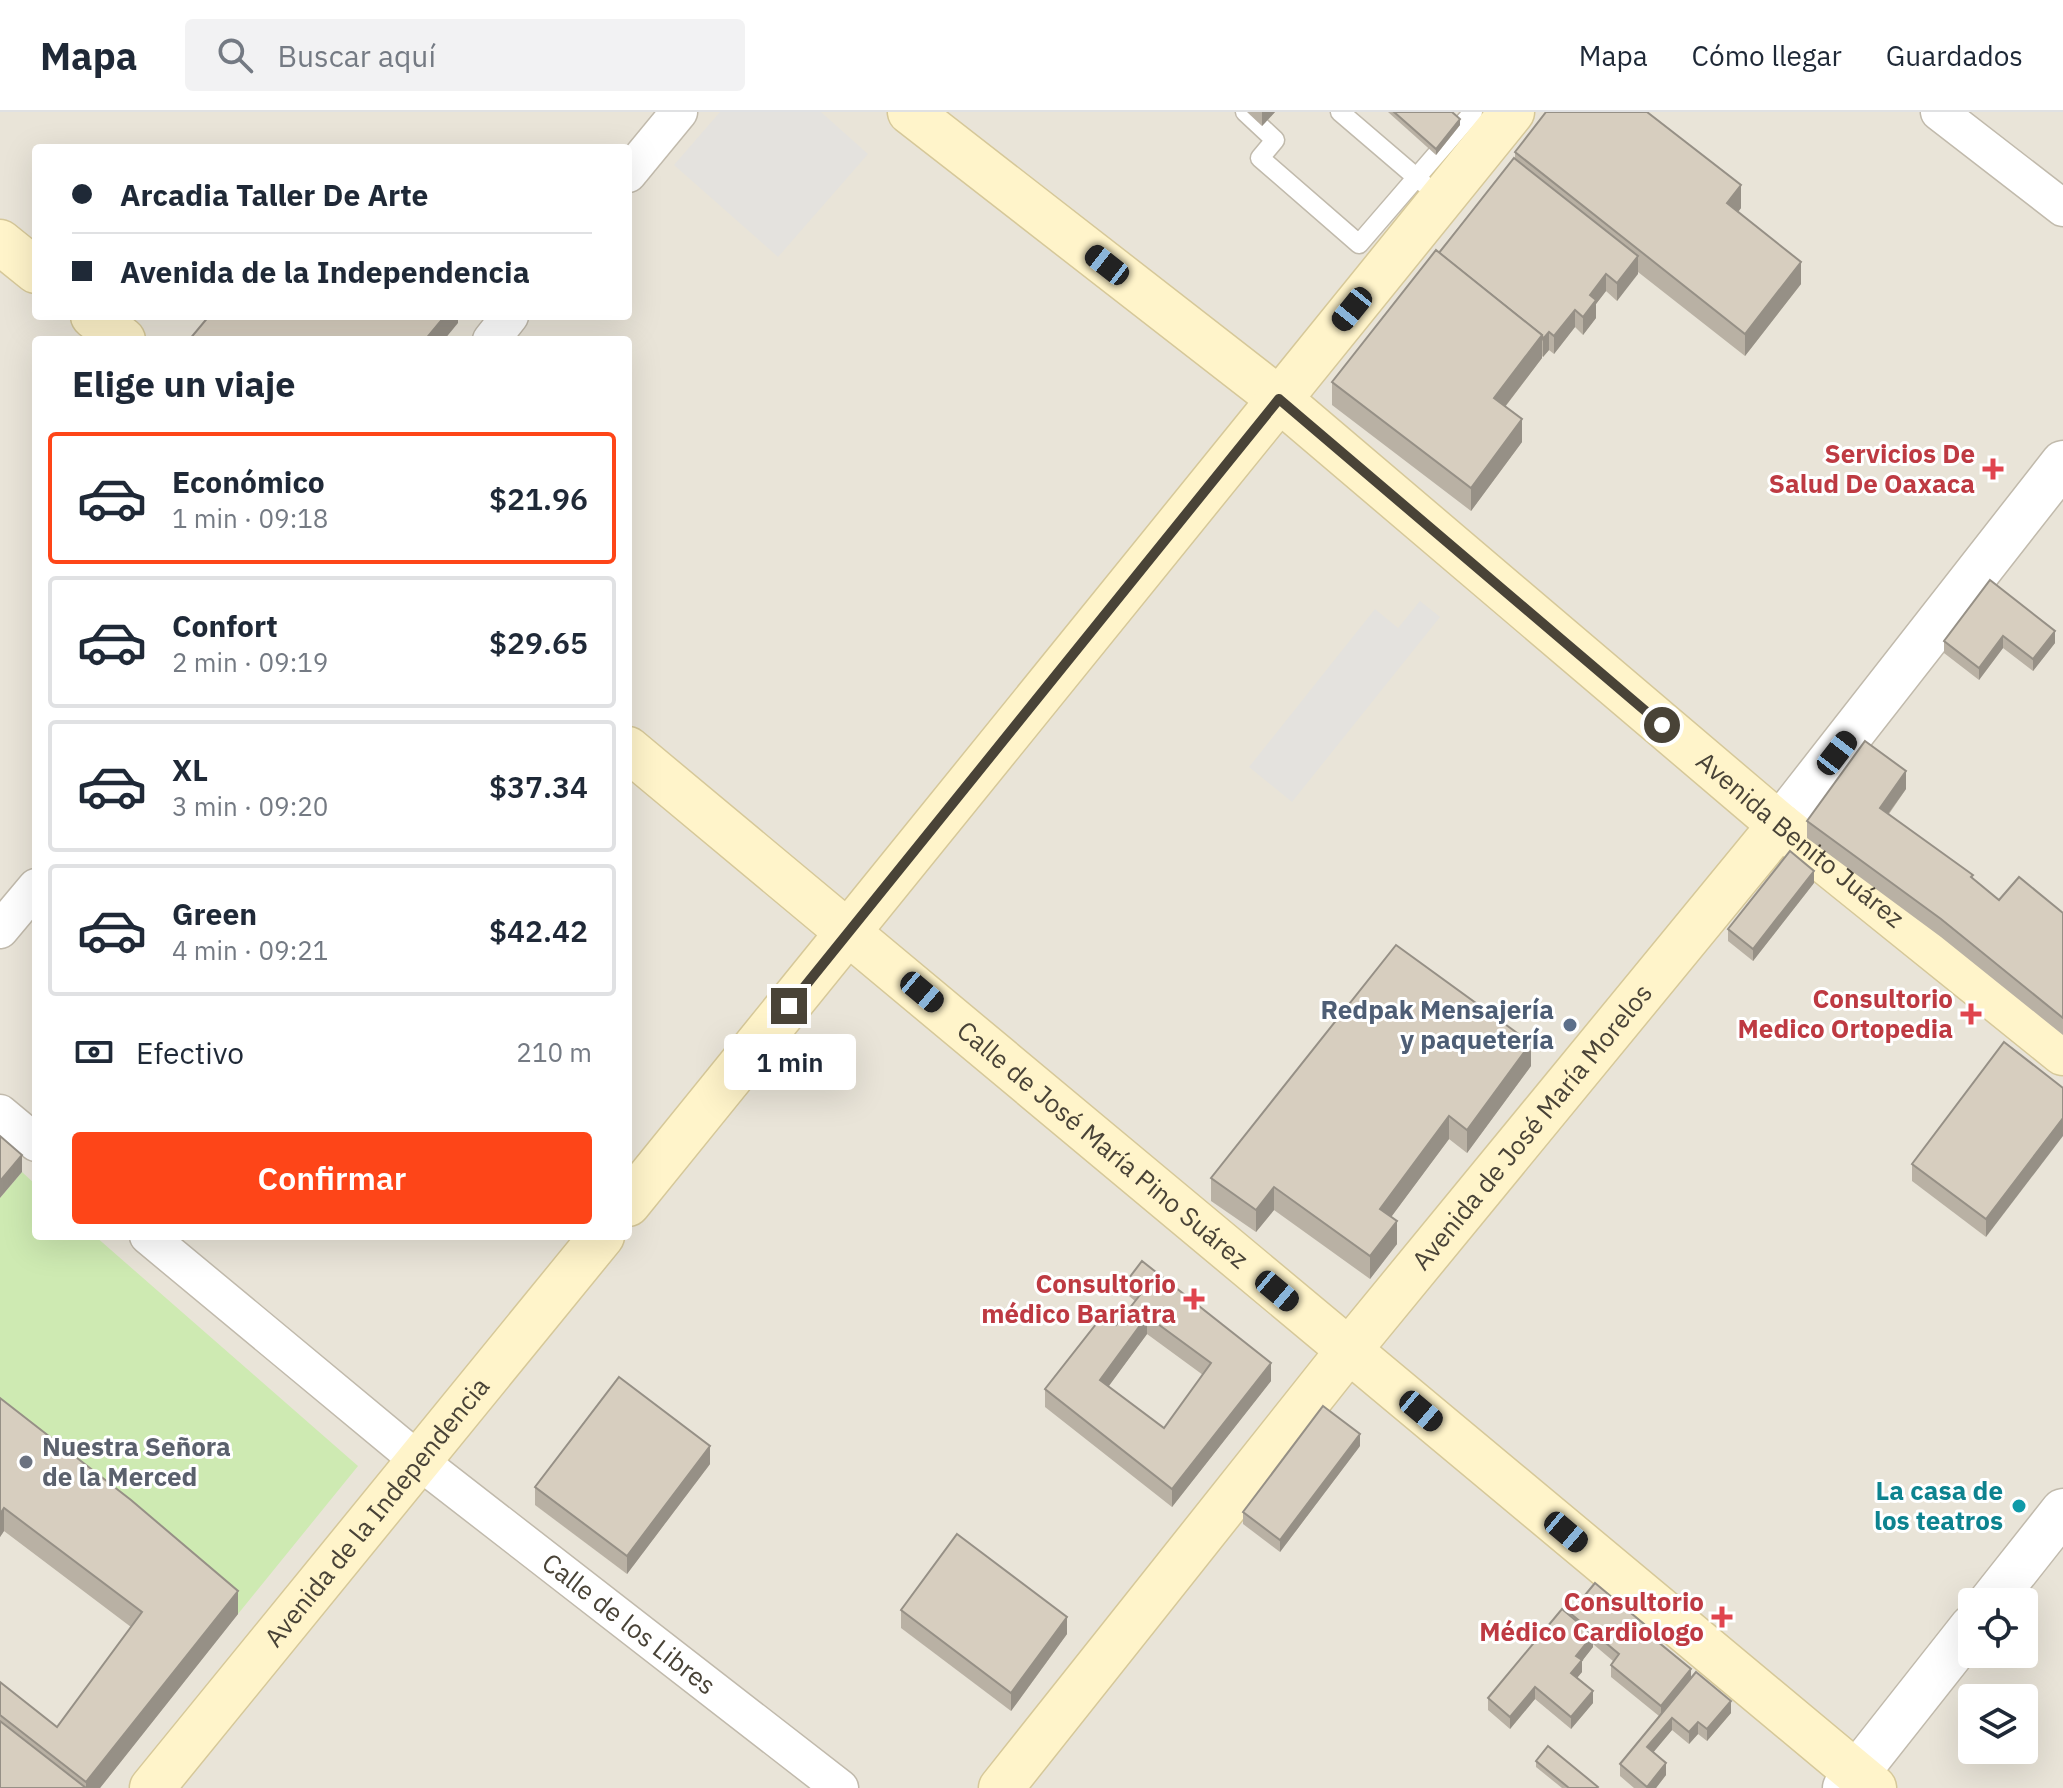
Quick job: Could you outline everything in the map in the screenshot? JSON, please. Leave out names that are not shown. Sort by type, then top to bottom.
[{"type":"main road","name":"Avenida Benito Juárez","points":[[910,112],[1283,402],[1780,825],[2063,1053]]},
{"type":"main road","points":[[632,1199],[1283,402],[1492,121]]},
{"type":"main road","points":[[0,242],[32,268]]},
{"type":"main road","points":[[98,320],[118,336]]},
{"type":"main road","name":"Calle de José María Pino Suárez","points":[[632,752],[1349,1350],[1858,1783]]},
{"type":"main road","name":"Avenida de José María Morelos","points":[[1001,1788],[1349,1350],[1780,825]]},
{"type":"main road","name":"Avenida de la Independencia","points":[[152,1788],[599,1240]]},
{"type":"street","points":[[632,169],[679,112]]},
{"type":"street","points":[[1939,112],[2063,208]]},
{"type":"street","points":[[494,336],[507,320]]},
{"type":"street","name":"Avenida de José María Morelos","points":[[1780,825],[2063,463]]},
{"type":"street","points":[[0,930],[32,892]]},
{"type":"street","points":[[0,1113],[32,1140]]},
{"type":"street","name":"Calle de los Libres","points":[[153,1240],[419,1461],[840,1788]]},
{"type":"street","points":[[2002,1588],[2063,1511]]},
{"type":"street","points":[[1858,1783],[1958,1646]]},
{"type":"lane","points":[[1245,112],[1275,140],[1260,158],[1359,244],[1437,193],[1340,112]]},
{"type":"shaded area","points":[[0,112],[2063,112],[2063,1788],[0,1788]]},
{"type":"shaded area","points":[[720,112],[821,112],[868,154],[778,257],[674,165]]},
{"type":"shaded area","points":[[1420,601],[1440,617],[1292,802],[1249,767],[1375,609],[1398,628]]},
{"type":"green space","points":[[22,1172],[32,1181],[32,1240],[100,1240],[358,1466],[238,1614],[0,1421],[0,1198]]},
{"type":"building","points":[[1394,112],[1452,112],[1460,119],[1436,149]]},
{"type":"building","points":[[1546,112],[1647,112],[1741,185],[1727,203],[1801,262],[1745,334],[1515,152]]},
{"type":"building","points":[[1514,158],[1638,256],[1617,283],[1606,274],[1590,295],[1596,300],[1583,317],[1575,310],[1554,336],[1549,332],[1543,339],[1542,335],[1439,253]]},
{"type":"building","points":[[1436,250],[1542,335],[1494,398],[1522,419],[1471,488],[1332,382]]},
{"type":"building","points":[[206,320],[442,320],[428,336],[192,336]]},
{"type":"building","points":[[1990,580],[2055,631],[2033,659],[2003,636],[1979,668],[1944,641]]},
{"type":"building","points":[[1865,741],[1906,771],[1880,808],[1973,875],[1971,877],[1999,900],[2019,877],[2063,913],[2063,1018],[1941,919],[1807,821]]},
{"type":"building","points":[[1790,851],[1814,871],[1753,949],[1728,929]]},
{"type":"building","points":[[1396,945],[1531,1043],[1467,1130],[1449,1116],[1380,1209],[1397,1221],[1370,1256],[1274,1187],[1256,1210],[1211,1178]]},
{"type":"building","points":[[2004,1042],[2063,1088],[2063,1118],[1986,1219],[1912,1164]]},
{"type":"building","points":[[0,1136],[22,1155],[0,1181]]},
{"type":"building","points":[[1142,1261],[1271,1363],[1172,1489],[1045,1389],[1104,1314],[1116,1325],[1144,1290],[1129,1278]],"holes":[[[1147,1316],[1211,1363],[1164,1428],[1100,1380]]]},
{"type":"building","points":[[619,1377],[710,1446],[627,1556],[535,1487]]},
{"type":"building","points":[[0,1398],[131,1500],[238,1591],[86,1782],[0,1715],[0,1682],[57,1727],[142,1612],[4,1508],[0,1514]]},
{"type":"building","points":[[1323,1406],[1360,1434],[1280,1540],[1243,1512]]},
{"type":"building","points":[[957,1534],[1067,1617],[1011,1693],[901,1610]]},
{"type":"building","points":[[1595,1583],[1644,1624],[1641,1628],[1691,1669],[1661,1706],[1611,1665],[1619,1654],[1570,1613]]},
{"type":"building","points":[[1562,1609],[1593,1635],[1576,1656],[1582,1660],[1571,1673],[1593,1691],[1571,1717],[1535,1687],[1510,1717],[1488,1698]]},
{"type":"building","points":[[1696,1672],[1731,1701],[1707,1729],[1698,1722],[1689,1732],[1672,1718],[1647,1747],[1666,1763],[1647,1787],[1620,1764]]},
{"type":"building","points":[[0,1721],[86,1788],[0,1788]]},
{"type":"building","points":[[1548,1746],[1598,1787],[1569,1788],[1536,1761]]},
{"type":"place","name":"Servicios De Salud De Oaxaca","points":[[1993,469]]},
{"type":"place","name":"Consultorio Medico Ortopedia","points":[[1971,1014]]},
{"type":"place","name":"Redpak Mensajería y paquetería","points":[[1570,1025]]},
{"type":"place","name":"Consultorio médico Bariatra","points":[[1194,1299]]},
{"type":"place","name":"Nuestra Señora de la Merced","points":[[26,1462]]},
{"type":"place","name":"La casa de los teatros","points":[[2019,1506]]},
{"type":"place","name":"Consultorio Médico Cardiologo","points":[[1722,1617]]},
{"type":"route","points":[[789,1006],[1279,399],[1662,725]]}]
